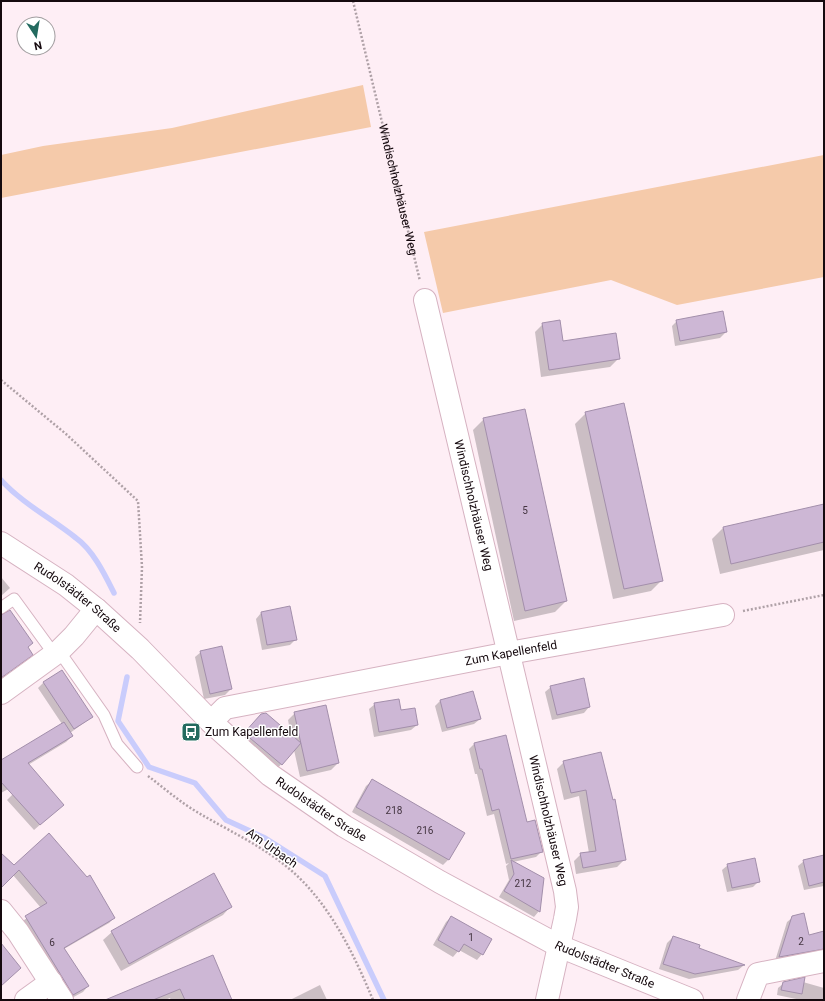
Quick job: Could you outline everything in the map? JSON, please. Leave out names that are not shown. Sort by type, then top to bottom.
[{"type":"street","name":"Windischholzhäuser Weg","points":[[425,300],[565,891],[567,907],[566,919],[547,1000]]},
{"type":"street","name":"Rudolstädter Straße","points":[[1,543],[66,585],[96,609],[140,649],[211,722],[270,775],[344,826],[440,882],[559,946],[692,1000]]},
{"type":"street","points":[[1,693],[56,653],[74,636],[96,609]]},
{"type":"street","name":"Zum Kapellenfeld","points":[[211,722],[225,708],[509,653],[723,615]]},
{"type":"street","points":[[1,911],[18,932],[57,991],[26,1000]]},
{"type":"street","points":[[748,1000],[758,974],[824,961]]},
{"type":"lane","points":[[1,608],[14,599],[104,715],[117,744],[137,767]]},
{"type":"path","name":"Windischholzhäuser Weg","points":[[353,1],[425,300]]},
{"type":"path","points":[[1,380],[66,434],[138,501],[142,567],[140,649]]},
{"type":"path","points":[[723,615],[824,595]]},
{"type":"path","name":"Am Urbach","points":[[137,767],[196,812],[260,849],[292,871],[313,893],[329,916],[347,945],[373,1000]]},
{"type":"shaded area","points":[[363,85],[371,127],[1,198],[1,155],[43,146],[172,128]]},
{"type":"shaded area","points":[[824,155],[824,277],[677,305],[611,280],[443,313],[424,232]]},
{"type":"building","points":[[723,311],[727,332],[680,341],[676,320]]},
{"type":"building","points":[[560,320],[563,341],[616,333],[620,359],[549,370],[542,323]]},
{"type":"building","points":[[624,403],[663,581],[624,589],[585,412]]},
{"type":"building","points":[[525,409],[567,601],[525,611],[483,418]]},
{"type":"building","points":[[824,504],[824,542],[731,564],[723,527]]},
{"type":"building","points":[[290,606],[297,640],[267,645],[261,612]]},
{"type":"building","points":[[10,610],[33,643],[28,647],[33,655],[1,678],[1,615]]},
{"type":"building","points":[[222,646],[232,689],[210,694],[200,651]]},
{"type":"building","points":[[62,670],[93,717],[74,729],[43,682]]},
{"type":"building","points":[[584,678],[590,707],[557,715],[550,686]]},
{"type":"building","points":[[473,691],[481,719],[447,728],[440,700]]},
{"type":"building","points":[[399,699],[401,710],[415,708],[418,725],[379,732],[374,703]]},
{"type":"building","points":[[326,705],[339,763],[307,771],[294,712]]},
{"type":"building","points":[[266,713],[301,743],[282,765],[244,733],[261,714]]},
{"type":"building","points":[[64,722],[73,736],[28,763],[64,805],[40,825],[1,782],[1,760]]},
{"type":"building","points":[[506,735],[527,822],[535,820],[543,852],[511,859],[499,809],[492,811],[474,743]]},
{"type":"building","points":[[601,752],[613,800],[615,799],[626,860],[583,868],[580,853],[596,851],[586,790],[571,793],[563,761]]},
{"type":"building","points":[[372,779],[465,833],[449,860],[356,807]]},
{"type":"building","points":[[49,833],[87,877],[90,875],[115,918],[64,948],[89,986],[73,995],[25,916],[47,903],[19,870],[1,888],[1,853],[14,865]]},
{"type":"building","points":[[824,855],[824,882],[809,886],[803,860]]},
{"type":"building","points":[[755,858],[760,882],[732,888],[727,864]]},
{"type":"building","points":[[511,860],[544,878],[540,912],[504,891],[514,874]]},
{"type":"building","points":[[214,873],[232,907],[129,964],[111,931]]},
{"type":"building","points":[[804,913],[809,935],[824,931],[824,949],[779,957],[792,916]]},
{"type":"building","points":[[451,916],[492,939],[483,955],[464,944],[459,952],[438,940]]},
{"type":"building","points":[[673,936],[700,945],[699,948],[745,965],[695,974],[663,964]]},
{"type":"building","points":[[1,943],[21,968],[1,986]]},
{"type":"building","points":[[213,955],[232,1000],[185,1000],[180,989],[153,1000],[105,1000]]},
{"type":"building","points":[[805,977],[802,994],[781,990],[783,982]]},
{"type":"waterway","points":[[1,480],[28,504],[82,543],[98,563],[114,593]]},
{"type":"waterway","points":[[127,677],[118,721],[149,767],[195,783],[226,820],[265,838],[325,876],[384,1000]]},
{"type":"place","name":"Zum Kapellenfeld","points":[[191,732]]}]
